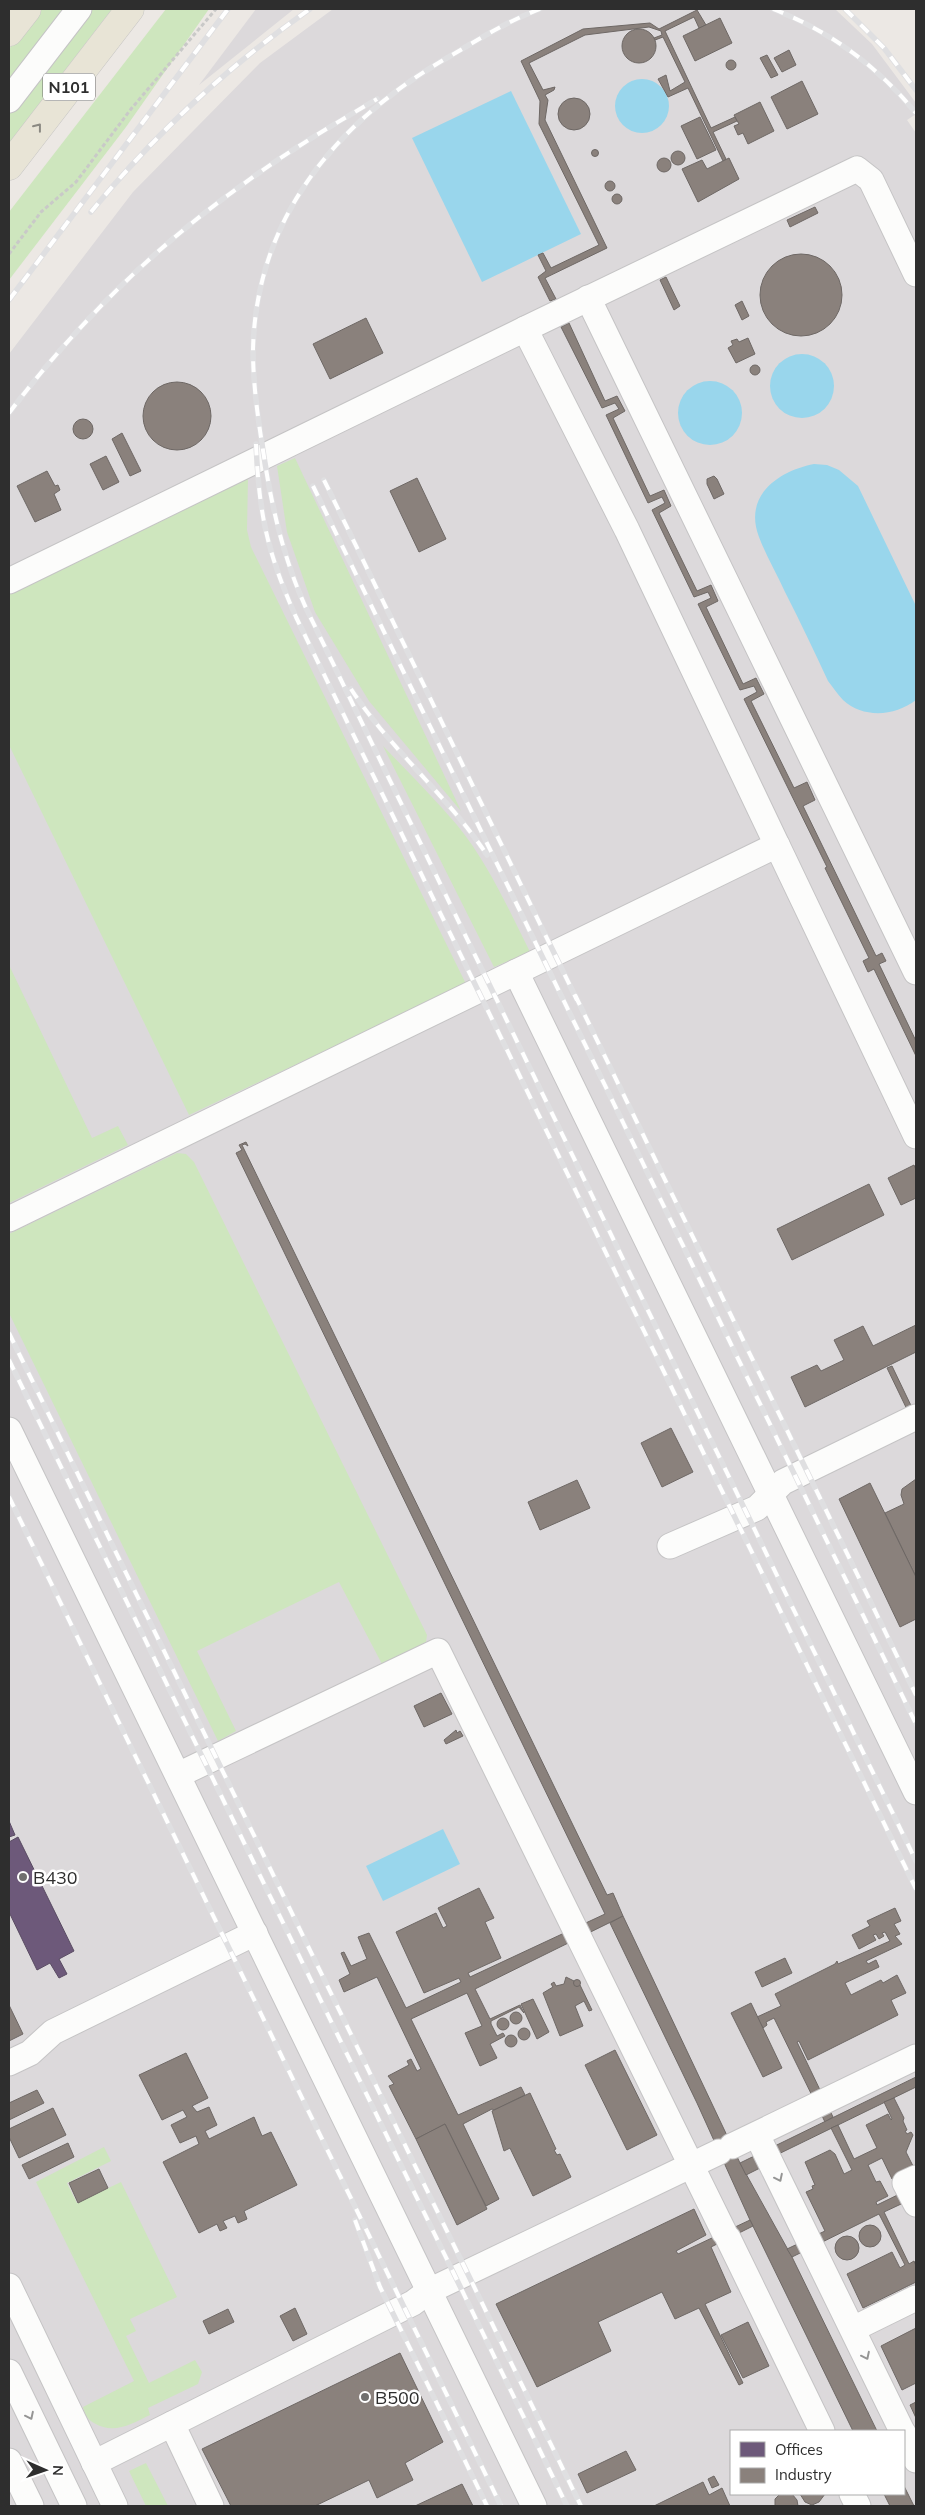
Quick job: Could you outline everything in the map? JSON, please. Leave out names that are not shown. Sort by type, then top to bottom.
[{"type":"main road","points":[[9,32],[27,9]]},
{"type":"main road","name":"N101","points":[[9,166],[130,9]]},
{"type":"lane","points":[[9,100],[79,9]]},
{"type":"lane","points":[[9,581],[524,329],[857,170],[871,180],[916,274]]},
{"type":"lane","points":[[588,298],[916,972]]},
{"type":"lane","points":[[524,329],[627,530],[916,1136]]},
{"type":"lane","points":[[9,1219],[777,845]]},
{"type":"lane","points":[[516,972],[916,1792]]},
{"type":"lane","points":[[670,1546],[757,1508],[783,1482],[916,1417]]},
{"type":"lane","points":[[9,1430],[534,2506]]},
{"type":"lane","points":[[178,1775],[438,1651],[822,2430]]},
{"type":"lane","points":[[9,2063],[30,2053],[53,2032],[254,1933]]},
{"type":"lane","points":[[94,2463],[413,2303],[429,2291],[916,2057]]},
{"type":"lane","points":[[757,2135],[902,2430]]},
{"type":"lane","points":[[916,2178],[905,2183],[916,2204]]},
{"type":"lane","points":[[9,2286],[115,2506]]},
{"type":"lane","points":[[853,2329],[916,2298]]},
{"type":"lane","points":[[9,2372],[74,2506]]},
{"type":"lane","points":[[172,2424],[211,2506]]},
{"type":"lane","points":[[905,2437],[916,2460]]},
{"type":"lane","points":[[9,2461],[31,2506]]},
{"type":"path","points":[[9,254],[41,212],[76,182],[131,109],[216,9]]},
{"type":"shaded area","points":[[256,9],[294,9],[199,85]]},
{"type":"shaded area","points":[[333,9],[835,9],[872,44],[916,103],[916,114],[907,120],[916,133],[916,2506],[9,2506],[9,354],[133,192],[260,63]]},
{"type":"green space","points":[[40,9],[64,9],[9,81],[9,49]]},
{"type":"green space","points":[[90,9],[112,9],[9,143],[9,114]]},
{"type":"green space","points":[[166,9],[209,9],[126,127],[9,280],[9,212]]},
{"type":"green space","points":[[295,458],[461,811],[369,701],[315,612],[287,532],[277,466]]},
{"type":"green space","points":[[248,478],[247,530],[251,547],[466,984],[189,1115],[9,745],[9,594]]},
{"type":"green space","points":[[383,746],[439,805],[468,840],[497,886],[530,952],[494,967]]},
{"type":"green space","points":[[9,965],[92,1138],[118,1126],[128,1145],[9,1203]]},
{"type":"green space","points":[[177,1153],[186,1154],[194,1162],[427,1635],[426,1642],[420,1648],[383,1666],[339,1582],[197,1651],[236,1731],[218,1741],[9,1313],[9,1234]]},
{"type":"green space","points":[[104,2147],[111,2161],[67,2183],[77,2203],[121,2182],[177,2297],[130,2319],[136,2331],[126,2336],[149,2383],[195,2360],[202,2372],[198,2384],[148,2408],[150,2415],[129,2425],[115,2428],[101,2426],[92,2421],[87,2416],[83,2407],[134,2381],[36,2182]]},
{"type":"green space","points":[[146,2463],[168,2506],[146,2506],[129,2471]]},
{"type":"water","points":[[637,79],[647,79],[657,83],[665,91],[669,106],[665,121],[657,129],[647,133],[637,133],[627,129],[619,121],[615,111],[615,101],[619,91],[627,83]]},
{"type":"water","points":[[511,91],[581,234],[482,282],[412,138]]},
{"type":"water","points":[[802,354],[820,360],[828,368],[834,386],[828,404],[820,412],[802,418],[784,412],[776,404],[770,386],[776,368],[784,360]]},
{"type":"water","points":[[710,381],[728,387],[736,395],[742,413],[736,431],[728,439],[710,445],[692,439],[684,431],[678,413],[684,395],[692,387]]},
{"type":"water","points":[[814,464],[827,465],[839,470],[858,486],[916,606],[916,700],[899,709],[889,712],[870,713],[851,706],[843,700],[828,681],[759,537],[755,522],[756,509],[760,497],[767,487],[788,472]]},
{"type":"water","points":[[443,1829],[460,1864],[383,1901],[366,1866]]},
{"type":"building: Offices","name":"B430","points":[[9,1821],[15,1835],[9,1837]]},
{"type":"building: Offices","name":"B430","points":[[18,1837],[74,1951],[59,1959],[67,1974],[59,1978],[50,1963],[37,1970],[9,1912],[9,1842]]},
{"type":"building: Industry","points":[[697,10],[706,25],[699,28],[694,17],[665,31],[711,128],[735,117],[737,121],[713,132],[726,159],[723,161],[688,88],[668,97],[658,79],[666,75],[670,91],[685,82],[663,37],[655,40],[654,38],[662,35],[661,31],[649,27],[585,35],[529,63],[543,90],[555,87],[554,90],[545,95],[548,100],[545,120],[607,248],[545,278],[556,299],[550,301],[538,277],[546,271],[538,255],[543,253],[551,268],[599,245],[539,124],[540,101],[521,61],[583,29],[650,23],[659,29]]},
{"type":"building: Industry","points":[[720,18],[732,43],[695,61],[683,36]]},
{"type":"building: Industry","points":[[639,29],[651,34],[656,46],[651,58],[639,63],[627,58],[622,46],[627,34]]},
{"type":"building: Industry","points":[[789,50],[796,65],[782,72],[774,58]]},
{"type":"building: Industry","points":[[767,55],[778,75],[771,78],[760,58]]},
{"type":"building: Industry","points":[[731,60],[736,65],[731,70],[726,65]]},
{"type":"building: Industry","points":[[802,81],[818,114],[787,129],[771,97]]},
{"type":"building: Industry","points":[[574,98],[586,102],[590,114],[586,126],[574,130],[562,126],[558,114],[562,102]]},
{"type":"building: Industry","points":[[760,102],[774,131],[748,144],[743,133],[738,135],[734,126],[739,124],[734,115]]},
{"type":"building: Industry","points":[[700,117],[716,150],[697,159],[681,126]]},
{"type":"building: Industry","points":[[595,149],[599,153],[595,157],[591,153]]},
{"type":"building: Industry","points":[[678,151],[683,153],[685,158],[683,163],[678,165],[673,163],[671,158],[673,153]]},
{"type":"building: Industry","points":[[664,158],[669,160],[671,165],[669,170],[664,172],[659,170],[657,165],[659,160]]},
{"type":"building: Industry","points":[[729,158],[739,179],[698,202],[682,169],[702,160],[707,169]]},
{"type":"building: Industry","points":[[610,181],[615,186],[610,191],[605,186]]},
{"type":"building: Industry","points":[[615,194],[619,194],[622,199],[621,203],[615,204],[612,201],[612,197]]},
{"type":"building: Industry","points":[[815,207],[818,213],[790,227],[787,220]]},
{"type":"building: Industry","points":[[801,254],[817,257],[830,266],[839,279],[842,295],[839,311],[830,324],[817,333],[801,336],[785,333],[772,324],[763,311],[760,295],[763,279],[772,266],[785,257]]},
{"type":"building: Industry","points":[[666,277],[680,306],[674,310],[660,280]]},
{"type":"building: Industry","points":[[742,301],[749,316],[742,320],[735,305]]},
{"type":"building: Industry","points":[[366,318],[383,353],[330,379],[313,344]]},
{"type":"building: Industry","points":[[569,323],[605,401],[617,396],[625,411],[613,418],[650,496],[664,490],[671,506],[659,513],[697,591],[711,585],[718,601],[706,607],[743,684],[756,678],[764,694],[751,701],[794,788],[807,782],[815,800],[803,806],[876,956],[882,953],[886,961],[879,964],[916,1041],[916,1056],[874,969],[868,972],[863,961],[869,958],[825,868],[827,867],[744,699],[757,692],[754,686],[740,690],[698,604],[711,598],[708,592],[694,597],[652,510],[665,503],[662,497],[648,503],[606,415],[619,409],[615,403],[602,408],[561,327]]},
{"type":"building: Industry","points":[[748,338],[755,354],[736,363],[728,348],[733,345],[731,341],[737,339],[739,342]]},
{"type":"building: Industry","points":[[753,365],[757,365],[760,370],[759,374],[753,375],[750,372],[750,368]]},
{"type":"building: Industry","points":[[184,382],[196,388],[205,397],[211,409],[209,429],[201,440],[184,450],[170,450],[153,440],[145,429],[143,409],[153,392],[164,384]]},
{"type":"building: Industry","points":[[83,419],[90,422],[93,429],[90,436],[83,439],[76,436],[73,429],[76,422]]},
{"type":"building: Industry","points":[[122,433],[141,471],[130,476],[112,439]]},
{"type":"building: Industry","points":[[106,456],[119,482],[103,490],[90,464]]},
{"type":"building: Industry","points":[[47,471],[55,486],[58,485],[60,490],[54,494],[61,510],[35,522],[17,486]]},
{"type":"building: Industry","points":[[714,476],[724,494],[714,499],[707,484],[707,479]]},
{"type":"building: Industry","points":[[417,478],[446,539],[419,552],[390,491]]},
{"type":"building: Industry","points":[[246,1142],[248,1146],[242,1145],[607,1895],[613,1893],[623,1916],[475,1989],[490,2019],[520,2005],[524,2013],[519,2007],[491,2021],[497,2036],[503,2033],[505,2036],[490,2044],[497,2058],[480,2066],[465,2033],[482,2026],[467,1993],[411,2019],[458,2115],[521,2087],[525,2095],[463,2124],[499,2199],[486,2206],[445,2124],[416,2139],[389,2086],[394,2084],[388,2076],[409,2065],[407,2061],[411,2059],[417,2071],[421,2069],[377,1977],[344,1992],[339,1980],[350,1974],[341,1953],[344,1952],[351,1966],[367,1959],[358,1937],[369,1933],[406,2008],[461,1982],[459,1978],[424,1993],[396,1932],[436,1913],[443,1928],[447,1926],[438,1908],[479,1888],[494,1918],[485,1922],[501,1958],[468,1973],[470,1977],[605,1914],[236,1153],[242,1150],[239,1145]]},
{"type":"building: Industry","points":[[914,1165],[916,1170],[916,1198],[901,1205],[888,1178]]},
{"type":"building: Industry","points":[[869,1184],[884,1215],[792,1260],[777,1229]]},
{"type":"building: Industry","points":[[916,1325],[916,1352],[805,1407],[791,1377],[817,1365],[821,1371],[844,1360],[834,1340],[863,1326],[873,1346]]},
{"type":"building: Industry","points":[[892,1366],[916,1416],[916,1428],[887,1368]]},
{"type":"building: Industry","points":[[671,1428],[693,1472],[662,1487],[641,1443]]},
{"type":"building: Industry","points":[[916,1479],[916,1577],[885,1513],[904,1504],[901,1495],[902,1489]]},
{"type":"building: Industry","points":[[577,1480],[590,1508],[540,1530],[528,1502]]},
{"type":"building: Industry","points":[[870,1483],[916,1577],[916,1619],[900,1627],[839,1499]]},
{"type":"building: Industry","points":[[441,1693],[452,1714],[424,1727],[414,1706]]},
{"type":"building: Industry","points":[[456,1730],[457,1733],[460,1731],[463,1736],[446,1744],[444,1740]]},
{"type":"building: Industry","points":[[895,1908],[901,1921],[894,1924],[900,1934],[895,1936],[902,1944],[866,1961],[868,1964],[876,1960],[879,1967],[845,1983],[851,1995],[881,1980],[883,1983],[897,1975],[906,1993],[891,2000],[898,2015],[808,2060],[799,2041],[797,2042],[833,2117],[825,2122],[774,2018],[766,2022],[767,2025],[763,2028],[757,2017],[781,2006],[775,1994],[835,1964],[837,1961],[838,1964],[890,1941],[885,1932],[882,1933],[884,1936],[879,1939],[876,1934],[873,1935],[876,1940],[859,1949],[852,1935],[870,1926],[867,1921]]},
{"type":"building: Industry","points":[[623,1916],[740,2163],[792,2257],[877,2430],[853,2430],[750,2220],[697,2103],[610,1923]]},
{"type":"building: Industry","points":[[785,1958],[792,1973],[762,1987],[755,1972]]},
{"type":"building: Industry","points":[[566,1977],[574,1981],[576,1986],[580,1985],[592,2010],[589,2011],[584,2001],[575,2006],[583,2026],[560,2036],[543,1993],[553,1987],[551,1984],[554,1982],[556,1986],[564,1984]]},
{"type":"building: Industry","points":[[577,1979],[581,1983],[577,1987],[573,1983]]},
{"type":"building: Industry","points":[[533,1999],[549,2032],[537,2039],[521,2004]]},
{"type":"building: Industry","points":[[751,2003],[782,2068],[763,2077],[731,2013]]},
{"type":"building: Industry","points":[[9,2005],[23,2034],[9,2041]]},
{"type":"building: Industry","points":[[516,2012],[522,2018],[516,2024],[510,2018]]},
{"type":"building: Industry","points":[[503,2018],[509,2024],[503,2030],[497,2024]]},
{"type":"building: Industry","points":[[524,2028],[530,2034],[524,2040],[518,2034]]},
{"type":"building: Industry","points":[[511,2035],[517,2041],[511,2047],[505,2041]]},
{"type":"building: Industry","points":[[615,2050],[657,2135],[627,2150],[585,2065]]},
{"type":"building: Industry","points":[[186,2053],[208,2098],[192,2106],[197,2112],[209,2107],[217,2125],[205,2131],[209,2139],[254,2117],[262,2136],[271,2132],[297,2185],[244,2211],[247,2219],[238,2223],[235,2216],[223,2221],[227,2228],[220,2231],[217,2224],[199,2233],[163,2162],[199,2144],[196,2136],[180,2143],[171,2125],[187,2117],[183,2110],[162,2120],[139,2075]]},
{"type":"building: Industry","points":[[916,2077],[916,2087],[758,2164],[760,2168],[746,2175],[740,2163]]},
{"type":"building: Industry","points":[[37,2090],[44,2103],[9,2120],[9,2103]]},
{"type":"building: Industry","points":[[530,2093],[556,2149],[554,2150],[557,2155],[560,2154],[571,2177],[533,2196],[510,2148],[504,2151],[492,2111]]},
{"type":"building: Industry","points":[[894,2098],[904,2118],[903,2121],[907,2130],[905,2131],[907,2134],[911,2132],[913,2135],[906,2152],[914,2168],[892,2179],[882,2158],[868,2165],[876,2182],[880,2181],[888,2196],[876,2202],[877,2205],[916,2186],[916,2197],[884,2212],[909,2264],[914,2261],[916,2266],[916,2282],[863,2308],[847,2274],[892,2252],[900,2268],[905,2265],[879,2214],[792,2257],[787,2249],[825,2231],[806,2192],[813,2189],[812,2186],[815,2185],[805,2162],[830,2150],[835,2154],[844,2174],[852,2170],[831,2128],[838,2125],[854,2159],[877,2148],[866,2125],[888,2114],[891,2120],[884,2102]]},
{"type":"building: Industry","points":[[53,2108],[66,2135],[19,2158],[9,2137],[9,2129]]},
{"type":"building: Industry","points":[[445,2124],[487,2209],[457,2225],[416,2139]]},
{"type":"building: Industry","points":[[68,2143],[74,2157],[29,2179],[22,2165]]},
{"type":"building: Industry","points":[[99,2169],[108,2188],[78,2203],[69,2183]]},
{"type":"building: Industry","points":[[694,2209],[706,2235],[676,2251],[678,2254],[750,2220],[753,2226],[711,2247],[731,2292],[705,2304],[743,2383],[739,2385],[699,2308],[675,2319],[662,2292],[598,2322],[611,2351],[537,2387],[496,2304]]},
{"type":"building: Industry","points":[[870,2225],[878,2228],[881,2236],[878,2244],[870,2247],[862,2244],[859,2236],[862,2228]]},
{"type":"building: Industry","points":[[847,2236],[855,2240],[859,2248],[855,2256],[847,2260],[839,2256],[835,2248],[839,2240]]},
{"type":"building: Industry","points":[[295,2308],[307,2334],[293,2341],[280,2316]]},
{"type":"building: Industry","points":[[228,2309],[234,2322],[209,2334],[203,2321]]},
{"type":"building: Industry","points":[[748,2322],[769,2366],[743,2378],[721,2335]]},
{"type":"building: Industry","points":[[916,2328],[916,2383],[902,2390],[881,2346]]},
{"type":"building: Industry","name":"B500","points":[[400,2353],[443,2442],[405,2463],[413,2480],[377,2498],[369,2480],[315,2506],[231,2506],[202,2449]]},
{"type":"building: Industry","points":[[916,2402],[916,2418],[910,2405]]},
{"type":"building: Industry","points":[[626,2451],[636,2470],[587,2493],[578,2474]]},
{"type":"building: Industry","points":[[714,2476],[719,2485],[712,2488],[708,2479]]},
{"type":"building: Industry","points":[[703,2482],[709,2495],[722,2488],[730,2506],[654,2506]]},
{"type":"building: Industry","points":[[462,2484],[473,2506],[415,2506]]},
{"type":"building: Industry","points":[[905,2488],[914,2506],[890,2506],[884,2495],[905,2495]]},
{"type":"building: Industry","points":[[779,2495],[793,2495],[797,2500],[798,2506],[775,2506],[775,2499]]},
{"type":"building: Industry","points":[[801,2495],[824,2495],[819,2502],[812,2505],[805,2502]]},
{"type":"railway","points":[[9,300],[228,9]]},
{"type":"railway","points":[[91,212],[140,156],[193,103],[250,54],[310,9]]},
{"type":"railway","points":[[540,9],[502,26],[401,87],[366,116],[335,147],[308,181],[285,219],[268,259],[258,303],[253,350],[257,406],[272,500],[286,555],[306,608],[916,1861]]},
{"type":"railway","points":[[773,9],[833,39],[869,65],[916,113]]},
{"type":"railway","points":[[845,9],[884,48],[916,90]]},
{"type":"railway","points":[[9,413],[88,319],[177,235],[258,173],[377,99]]},
{"type":"railway","points":[[256,444],[259,491],[266,532],[278,572],[296,617],[916,1889]]},
{"type":"railway","points":[[324,480],[577,1000]]},
{"type":"railway","points":[[313,486],[916,1724]]},
{"type":"railway","points":[[351,689],[383,732],[454,812],[487,855]]},
{"type":"railway","points":[[575,995],[916,1695]]},
{"type":"railway","points":[[9,1333],[581,2506]]},
{"type":"railway","points":[[9,1360],[567,2506]]},
{"type":"railway","points":[[9,1497],[501,2506]]},
{"type":"railway","points":[[355,2220],[380,2287],[487,2506]]},
{"type":"place","name":"B430","points":[[23,1877]]},
{"type":"place","name":"B500","points":[[365,2397]]}]
